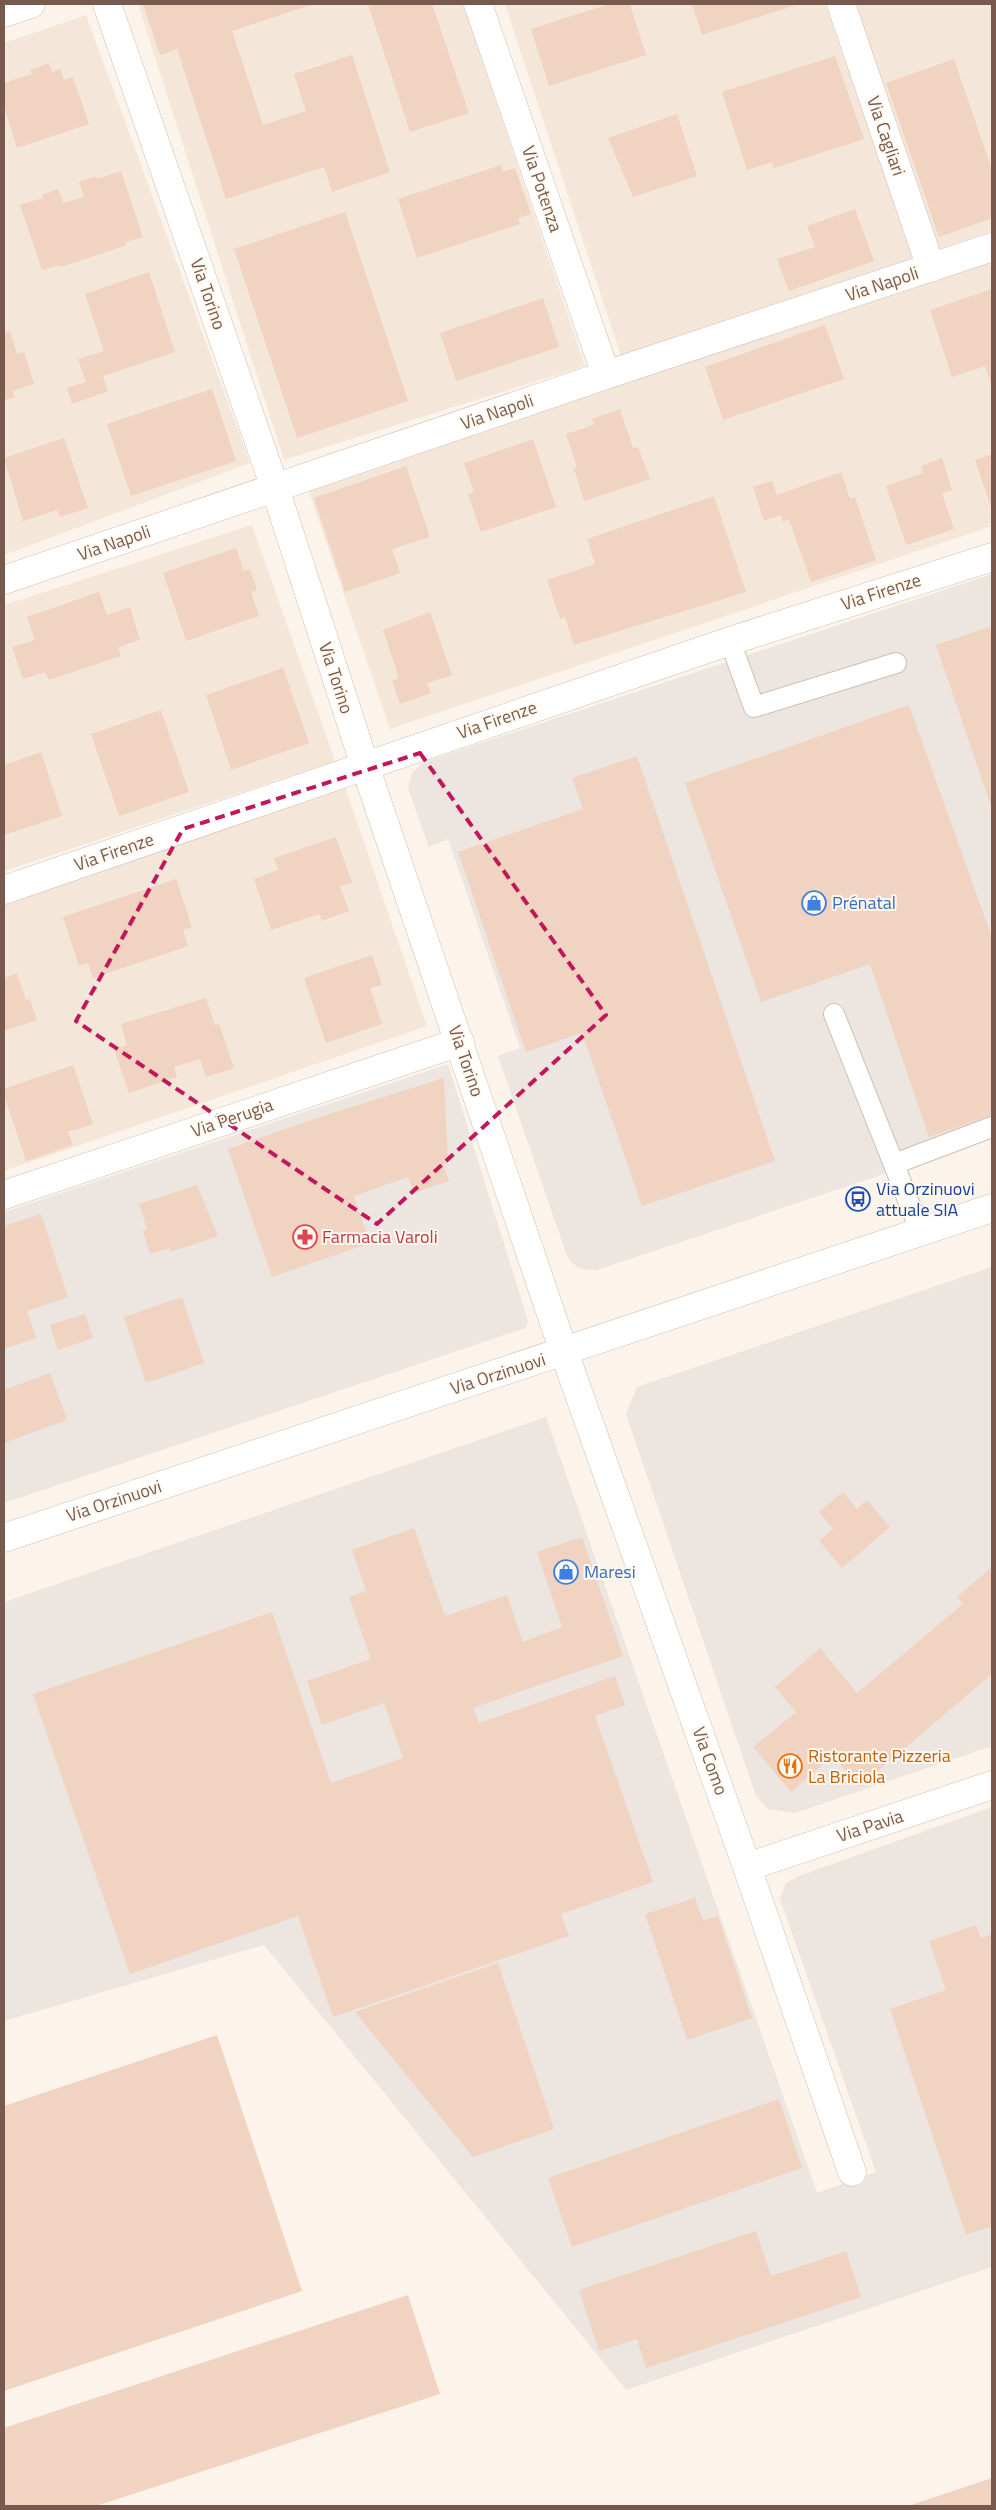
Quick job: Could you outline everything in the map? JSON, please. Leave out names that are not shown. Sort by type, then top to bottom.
[{"type":"street","points":[[4,13],[31,4]]},
{"type":"street","name":"Via Torino","points":[[107,4],[275,488],[365,766],[564,1352]]},
{"type":"street","name":"Via Potenza","points":[[478,4],[606,375]]},
{"type":"street","name":"Via Cagliari","points":[[841,4],[931,268]]},
{"type":"street","name":"Via Napoli","points":[[4,580],[606,375],[992,247]]},
{"type":"street","name":"Via Firenze","points":[[4,890],[730,641],[992,557]]},
{"type":"street","name":"Via Perugia","points":[[4,1195],[460,1042]]},
{"type":"street","name":"Via Orzinuovi","points":[[4,1538],[564,1352],[920,1230],[992,1208]]},
{"type":"street","name":"Via Como","points":[[564,1352],[747,1867],[852,2172]]},
{"type":"street","name":"Via Pavia","points":[[747,1867],[992,1785]]},
{"type":"lane","points":[[730,641],[754,707],[896,663]]},
{"type":"lane","points":[[834,1014],[920,1230]]},
{"type":"lane","points":[[894,1164],[992,1128]]},
{"type":"highlighted area","points":[[420,753],[606,1015],[377,1224],[76,1021],[183,829]]},
{"type":"shaded area","points":[[138,4],[463,4],[585,366],[284,460]]},
{"type":"shaded area","points":[[505,4],[825,4],[916,261],[621,356]]},
{"type":"shaded area","points":[[853,4],[992,4],[992,231],[929,252]]},
{"type":"shaded area","points":[[86,15],[250,463],[4,555],[4,43]]},
{"type":"shaded area","points":[[992,258],[992,526],[390,729],[307,486]]},
{"type":"shaded area","points":[[252,525],[335,761],[4,871],[4,605]]},
{"type":"shaded area","points":[[992,574],[992,1138],[597,1270],[580,1269],[567,1256],[498,1056],[520,1048],[448,839],[429,847],[408,788],[412,773],[424,762]]},
{"type":"shaded area","points":[[345,787],[427,1026],[4,1171],[4,904]]},
{"type":"shaded area","points":[[448,1064],[528,1321],[526,1328],[4,1503],[4,1212]]},
{"type":"shaded area","points":[[992,1267],[992,1746],[795,1813],[768,1809],[756,1796],[626,1414],[637,1387]]},
{"type":"shaded area","points":[[546,1417],[817,2193],[876,2172],[780,1899],[786,1883],[799,1876],[992,1807],[992,2267],[626,2390],[264,1945],[4,2021],[4,1602]]},
{"type":"building","points":[[143,4],[314,4],[232,31],[263,125],[306,111],[294,74],[352,55],[390,172],[332,192],[324,167],[226,199],[177,49],[160,55]]},
{"type":"building","points":[[368,4],[432,4],[469,113],[410,132]]},
{"type":"building","points":[[609,4],[630,4],[646,55],[549,86],[531,29]]},
{"type":"building","points":[[692,4],[799,4],[702,35]]},
{"type":"building","points":[[835,56],[864,139],[774,168],[772,162],[747,170],[722,92]]},
{"type":"building","points":[[954,59],[992,170],[992,218],[939,237],[886,83]]},
{"type":"building","points":[[49,63],[52,72],[60,69],[64,80],[73,77],[89,124],[17,148],[4,106],[4,83],[32,74],[30,70]]},
{"type":"building","points":[[677,114],[697,176],[633,197],[608,138]]},
{"type":"building","points":[[501,165],[503,172],[515,168],[531,214],[518,218],[520,224],[417,258],[398,199]]},
{"type":"building","points":[[121,171],[143,237],[126,242],[127,245],[61,267],[60,265],[42,270],[20,205],[43,198],[42,195],[58,189],[63,203],[84,197],[79,182],[96,176],[97,179]]},
{"type":"building","points":[[855,209],[874,261],[789,291],[777,259],[815,247],[807,226]]},
{"type":"building","points":[[345,212],[408,401],[297,438],[234,249]]},
{"type":"building","points":[[149,272],[175,352],[103,376],[108,391],[72,404],[67,388],[86,382],[78,359],[104,351],[85,294]]},
{"type":"building","points":[[992,289],[992,386],[985,366],[952,377],[930,310]]},
{"type":"building","points":[[543,298],[559,347],[456,381],[440,333]]},
{"type":"building","points":[[825,325],[844,379],[723,420],[705,367]]},
{"type":"building","points":[[10,331],[17,354],[24,352],[34,384],[13,391],[15,397],[4,400],[4,333]]},
{"type":"building","points":[[212,389],[236,461],[131,496],[107,424]]},
{"type":"building","points":[[620,409],[633,448],[638,447],[650,479],[584,501],[574,469],[577,467],[566,434],[594,425],[592,419]]},
{"type":"building","points":[[64,438],[88,508],[60,517],[57,510],[23,521],[4,458]]},
{"type":"building","points":[[533,439],[556,507],[481,532],[468,494],[474,492],[464,463]]},
{"type":"building","points":[[992,454],[992,510],[975,460]]},
{"type":"building","points":[[942,458],[952,490],[942,493],[954,529],[906,545],[886,486],[923,473],[921,466]]},
{"type":"building","points":[[406,466],[430,537],[392,549],[400,573],[345,592],[314,498]]},
{"type":"building","points":[[841,472],[850,499],[855,497],[876,560],[811,582],[789,519],[783,522],[781,515],[764,521],[753,487],[772,481],[777,495]]},
{"type":"building","points":[[714,496],[746,592],[574,645],[565,617],[560,619],[547,580],[595,564],[587,539]]},
{"type":"building","points":[[236,548],[244,571],[250,569],[257,590],[251,592],[259,616],[186,641],[163,573]]},
{"type":"building","points":[[99,592],[107,615],[130,607],[140,640],[118,647],[121,656],[49,680],[45,672],[23,679],[12,647],[35,640],[27,617]]},
{"type":"building","points":[[430,612],[452,675],[427,683],[431,693],[400,704],[392,681],[399,678],[383,630]]},
{"type":"building","points":[[992,626],[992,809],[936,645]]},
{"type":"building","points":[[283,668],[309,743],[231,770],[206,695]]},
{"type":"building","points":[[909,705],[992,938],[992,1115],[929,1137],[870,964],[761,1002],[685,783]]},
{"type":"building","points":[[161,710],[189,792],[119,816],[91,734]]},
{"type":"building","points":[[41,752],[62,816],[4,835],[4,765]]},
{"type":"building","points":[[637,756],[775,1161],[642,1206],[582,1033],[526,1052],[458,852],[583,809],[572,778]]},
{"type":"building","points":[[336,837],[352,883],[340,886],[349,911],[322,921],[320,914],[271,930],[254,879],[278,870],[274,858]]},
{"type":"building","points":[[176,879],[192,927],[183,930],[188,946],[93,978],[88,963],[79,966],[63,917]]},
{"type":"building","points":[[372,955],[382,985],[370,988],[382,1024],[326,1043],[304,978]]},
{"type":"building","points":[[17,973],[26,1000],[30,999],[37,1020],[4,1031],[4,978]]},
{"type":"building","points":[[206,998],[215,1025],[219,1024],[234,1068],[206,1077],[200,1059],[174,1067],[177,1077],[129,1093],[114,1049],[127,1045],[121,1024]]},
{"type":"building","points":[[73,1065],[93,1124],[68,1132],[73,1145],[26,1161],[4,1095],[4,1089]]},
{"type":"building","points":[[444,1078],[448,1163],[443,1165],[449,1181],[414,1193],[408,1177],[354,1196],[370,1243],[272,1277],[228,1149],[326,1115]]},
{"type":"building","points":[[197,1185],[218,1236],[171,1252],[170,1248],[150,1254],[143,1231],[147,1229],[139,1204]]},
{"type":"building","points":[[41,1214],[68,1297],[27,1311],[36,1338],[4,1349],[4,1226]]},
{"type":"building","points":[[182,1297],[204,1363],[146,1383],[124,1317]]},
{"type":"building","points":[[85,1314],[93,1338],[58,1350],[50,1325]]},
{"type":"building","points":[[50,1373],[67,1420],[4,1443],[4,1390]]},
{"type":"building","points":[[843,1492],[857,1509],[867,1500],[890,1527],[842,1568],[819,1541],[833,1529],[819,1512]]},
{"type":"building","points":[[414,1528],[445,1616],[507,1595],[523,1642],[562,1627],[537,1552],[582,1537],[623,1656],[473,1708],[479,1723],[615,1676],[625,1705],[595,1716],[653,1882],[561,1914],[569,1936],[333,2017],[298,1916],[130,1974],[33,1694],[272,1612],[331,1783],[403,1758],[384,1703],[322,1725],[307,1681],[371,1659],[349,1597],[366,1591],[352,1550]]},
{"type":"building","points":[[992,1567],[992,1674],[859,1787],[833,1756],[791,1792],[753,1747],[796,1712],[775,1687],[820,1648],[857,1693],[963,1604],[957,1597]]},
{"type":"building","points":[[695,1898],[703,1921],[718,1916],[752,2018],[687,2040],[645,1914]]},
{"type":"building","points":[[976,1925],[981,1938],[992,1934],[992,2226],[966,2235],[890,2009],[946,1990],[929,1941]]},
{"type":"building","points":[[498,1963],[554,2129],[473,2157],[355,2012]]},
{"type":"building","points":[[217,2035],[302,2291],[4,2391],[4,2106]]},
{"type":"building","points":[[779,2099],[802,2168],[572,2247],[548,2178]]},
{"type":"building","points":[[756,2231],[771,2276],[846,2251],[861,2297],[646,2368],[637,2339],[599,2351],[579,2290]]},
{"type":"building","points":[[408,2295],[440,2394],[96,2506],[4,2506],[4,2428]]},
{"type":"building","points":[[992,2478],[992,2506],[908,2506]]},
{"type":"place","name":"Prénatal","points":[[814,903]]},
{"type":"place","name":"Via Orzinuovi attuale SIA","points":[[858,1199]]},
{"type":"place","name":"Farmacia Varoli","points":[[305,1237]]},
{"type":"place","name":"Maresi","points":[[566,1572]]},
{"type":"place","name":"Ristorante Pizzeria La Briciola","points":[[790,1766]]}]
